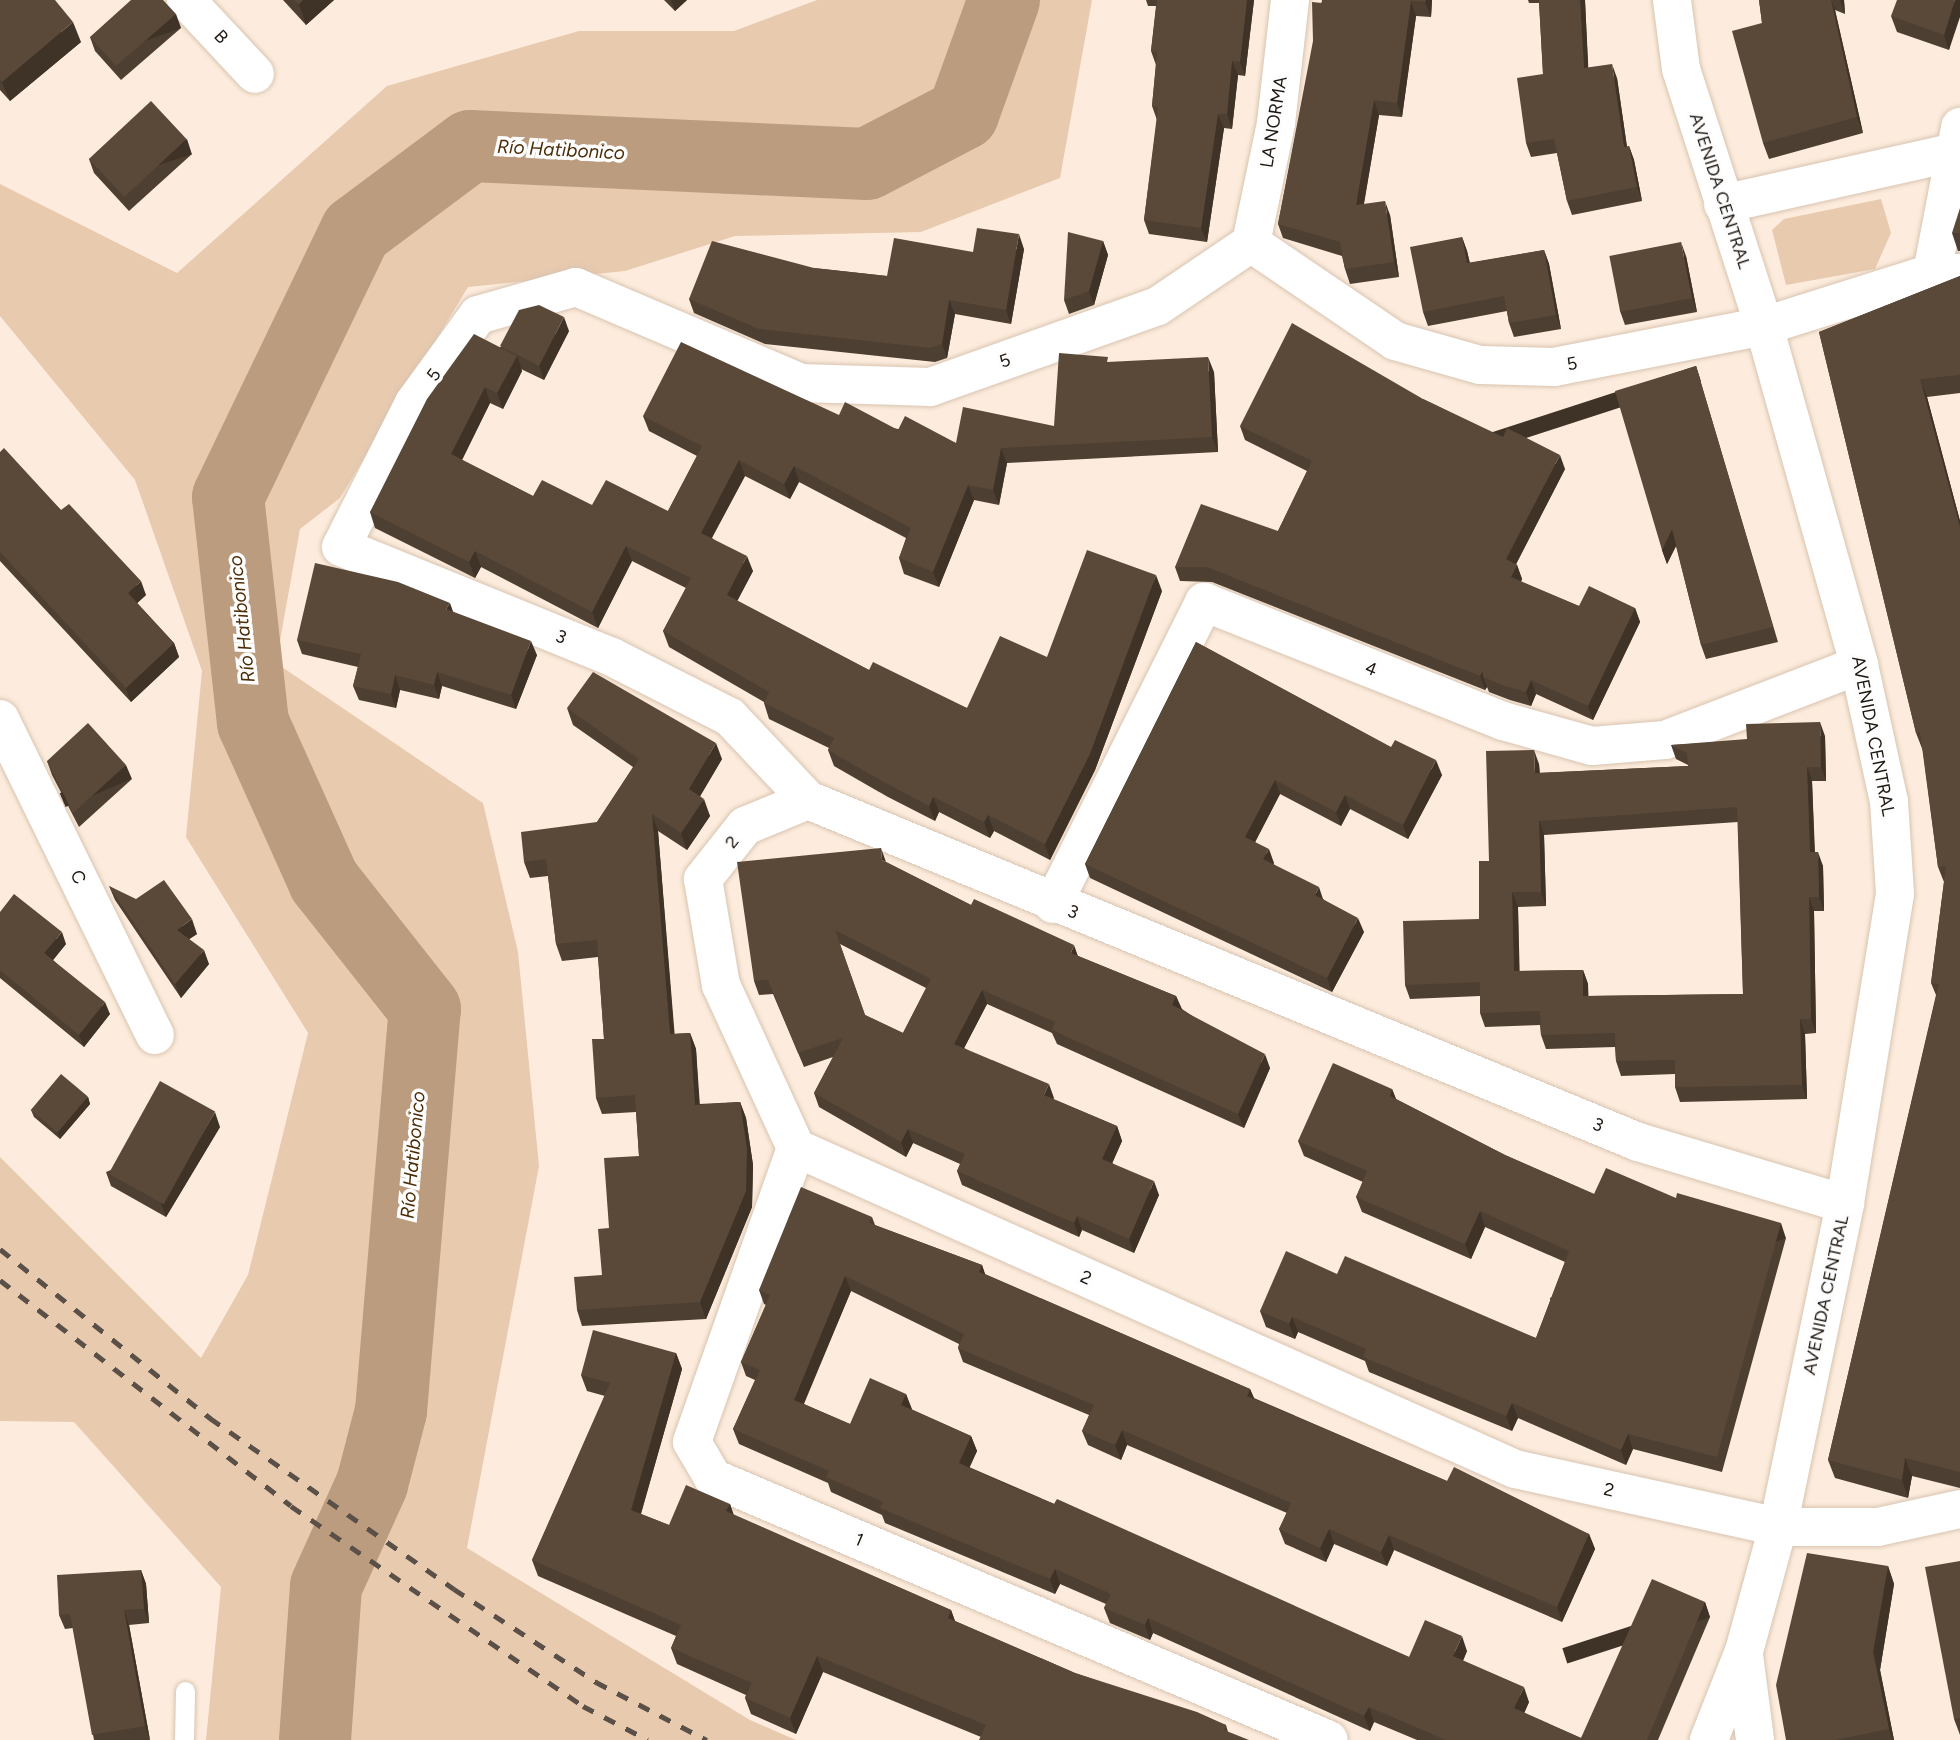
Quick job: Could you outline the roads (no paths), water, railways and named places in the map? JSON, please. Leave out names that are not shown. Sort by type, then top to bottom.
[{"type":"street","name":"B","points":[[186,0],[255,74]]},
{"type":"street","name":"LA NORMA","points":[[1251,243],[1276,123],[1290,0]]},
{"type":"street","name":"AVENIDA CENTRAL","points":[[1672,0],[1681,69],[1764,326],[1859,665],[1889,801],[1895,894],[1845,1204],[1778,1527],[1744,1651],[1709,1740]]},
{"type":"street","points":[[1723,204],[1956,140],[1946,273]]},
{"type":"street","name":"5","points":[[341,547],[414,402],[478,315],[576,286],[801,383],[930,387],[1158,306],[1251,243],[1395,341],[1480,365],[1554,367],[1764,326],[1946,273]]},
{"type":"street","name":"3","points":[[341,547],[612,657],[730,718],[808,800],[1053,904],[1638,1142],[1845,1204]]},
{"type":"street","name":"4","points":[[1053,904],[1204,602],[1503,721],[1592,746],[1665,740],[1859,665]]},
{"type":"street","name":"C","points":[[0,719],[155,1035]]},
{"type":"street","name":"2","points":[[808,800],[746,826],[704,879],[721,985],[796,1148],[1515,1469],[1778,1527],[1878,1527],[1960,1509]]},
{"type":"street","name":"1","points":[[796,1148],[692,1442],[713,1478],[1329,1740]]},
{"type":"street","name":"AVENIDA CENTRAL","points":[[1744,1651],[1755,1740]]},
{"type":"lane","points":[[184,1740],[185,1691]]},
{"type":"waterway","name":"Río Hatibonico","points":[[315,1740],[326,1586],[372,1484],[391,1411],[425,1009],[324,881],[253,723],[228,497],[356,231],[470,146],[867,164],[963,114],[1004,0]]},
{"type":"railway","points":[[0,1249],[210,1418],[454,1589],[596,1682],[707,1740]]},
{"type":"railway","points":[[0,1280],[291,1506],[583,1706],[648,1740]]}]
